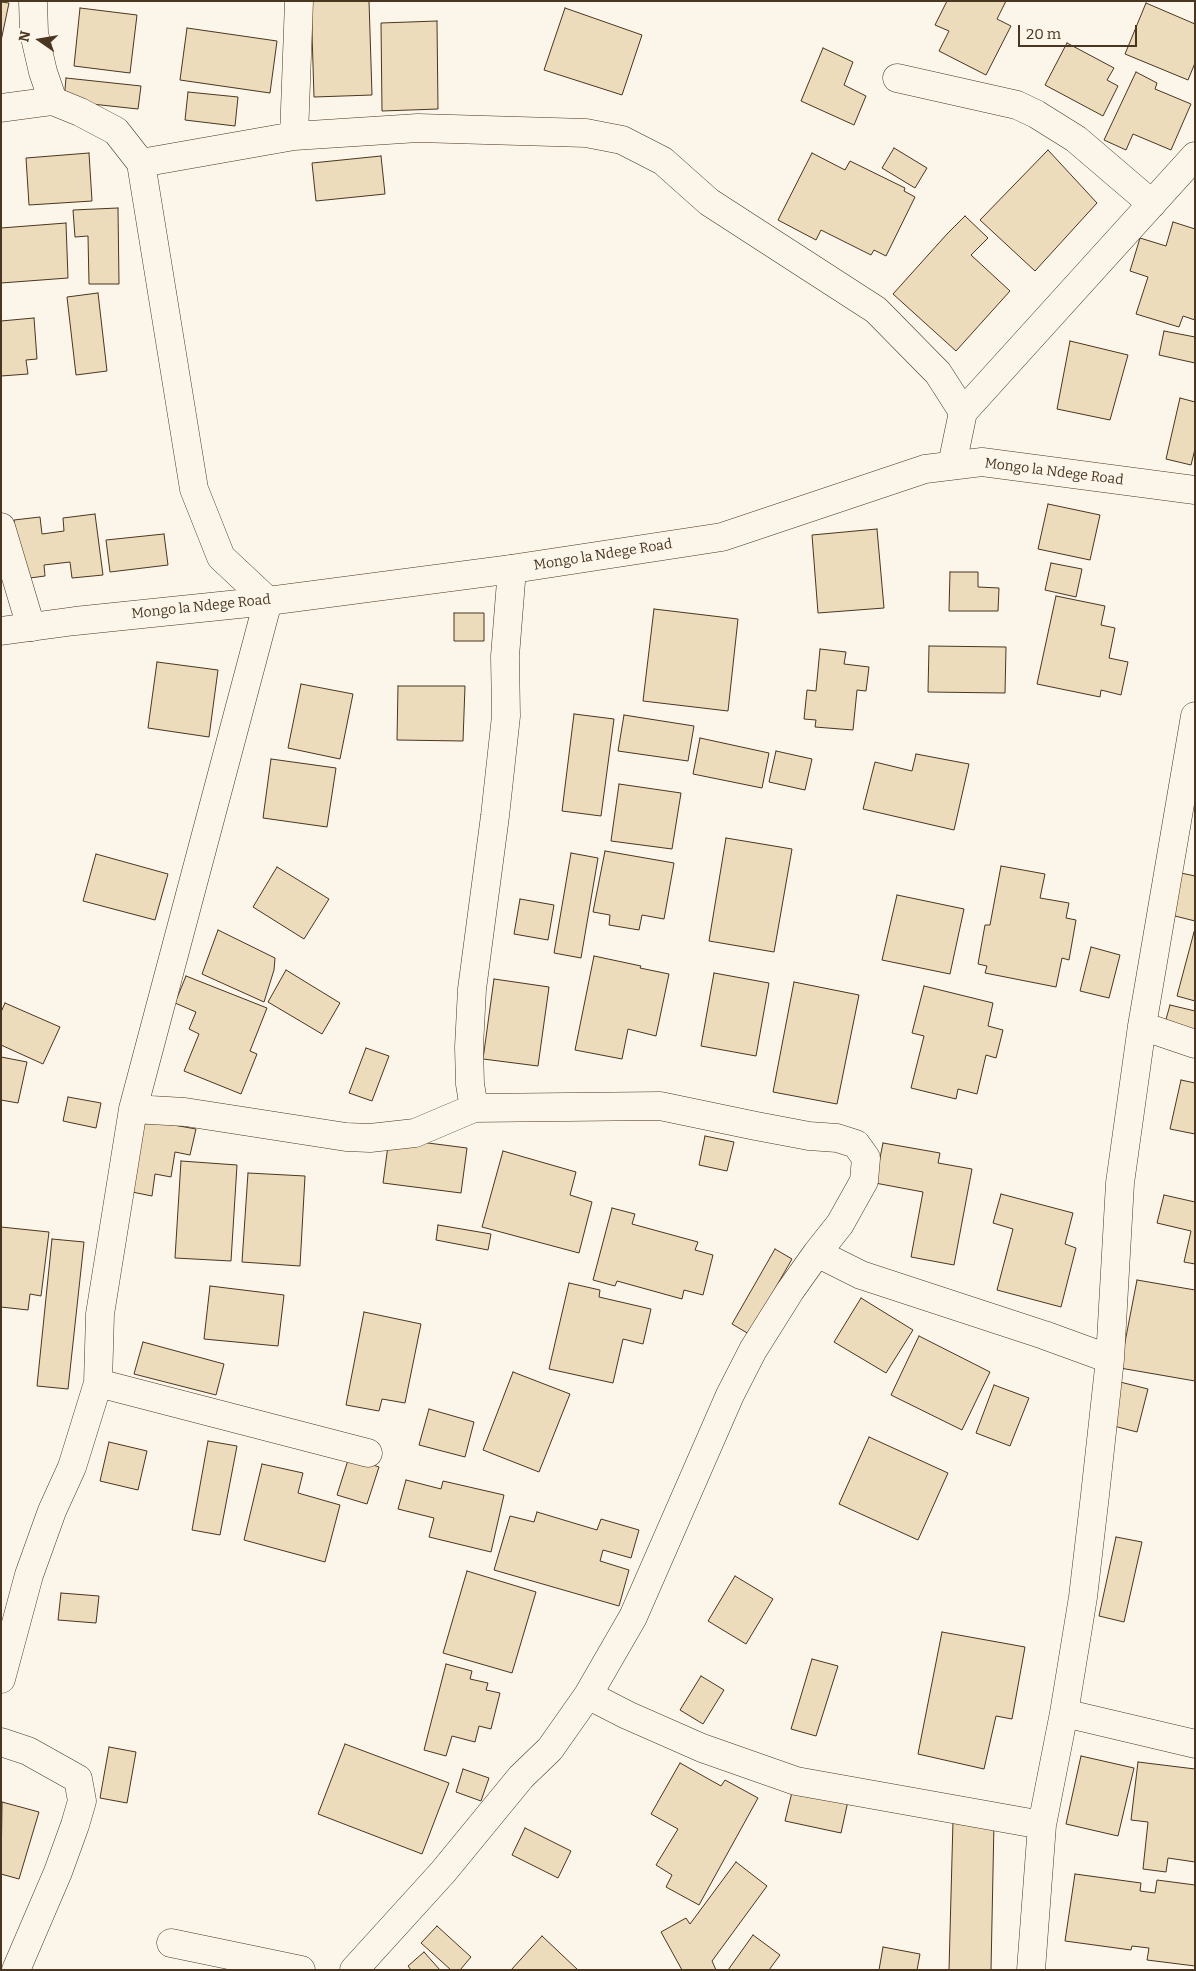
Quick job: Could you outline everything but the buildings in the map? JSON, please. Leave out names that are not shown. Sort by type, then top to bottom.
[{"type":"street","points":[[33,1],[34,33],[43,72],[53,101]]},
{"type":"street","points":[[294,136],[299,1]]},
{"type":"street","points":[[898,78],[1017,105],[1036,114],[1076,139],[1152,204]]},
{"type":"street","points":[[1,108],[53,101],[80,112],[116,131],[141,163],[194,489],[221,557],[268,601],[133,1109],[100,1314],[98,1383],[72,1467],[52,1511],[29,1575],[1,1679]]},
{"type":"street","points":[[141,163],[294,136],[418,128],[586,133],[622,140],[663,161],[709,202],[876,310],[938,373],[963,412]]},
{"type":"street","points":[[952,466],[963,412],[1195,156]]},
{"type":"street","name":"Mongo la Ndege Road","points":[[1,631],[268,601],[512,569],[722,537],[925,469],[982,462],[1195,490]]},
{"type":"street","points":[[1,527],[31,627]]},
{"type":"street","points":[[474,1108],[470,1084],[469,1047],[472,989],[506,716],[505,656],[512,569]]},
{"type":"street","points":[[1031,1970],[1042,1825],[1064,1713],[1083,1597],[1110,1359],[1120,1183],[1142,1026],[1195,716]]},
{"type":"street","points":[[1142,1026],[1195,1044]]},
{"type":"street","points":[[133,1109],[185,1112],[346,1137],[370,1138],[414,1133],[474,1108],[660,1106],[809,1136],[837,1138],[856,1144],[866,1158],[864,1180],[840,1224],[790,1290],[753,1350],[730,1395],[633,1617],[588,1695],[550,1749],[522,1777],[443,1872],[354,1970]]},
{"type":"street","points":[[817,1253],[861,1275],[1044,1335],[1110,1359]]},
{"type":"street","points":[[98,1383],[368,1453]]},
{"type":"street","points":[[588,1695],[627,1715],[702,1748],[796,1781],[1042,1825]]},
{"type":"street","points":[[1064,1713],[1195,1744]]},
{"type":"street","points":[[1,1742],[28,1751],[78,1779],[82,1801],[58,1872],[16,1970]]},
{"type":"street","points":[[171,1943],[301,1970]]}]
